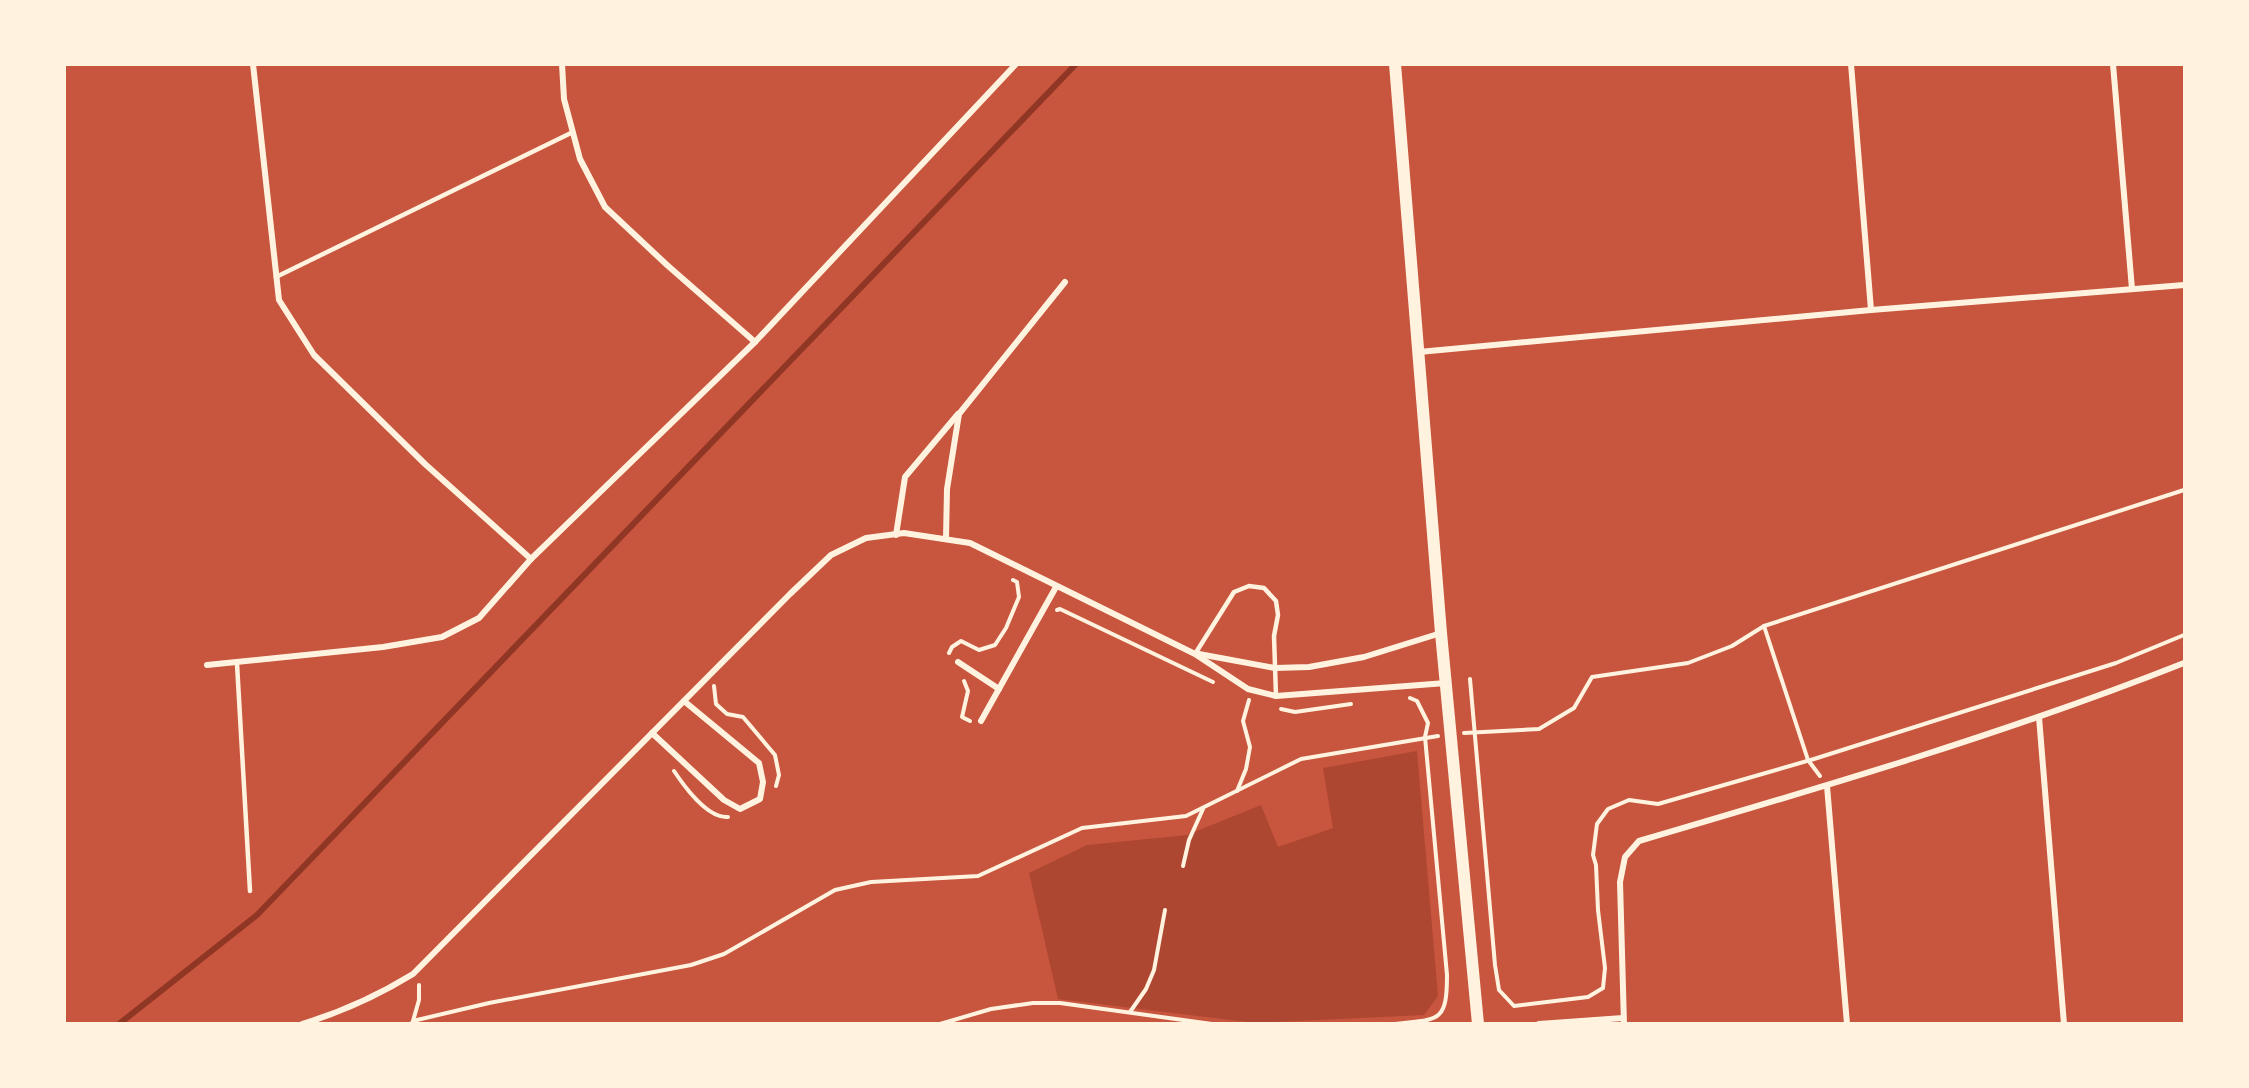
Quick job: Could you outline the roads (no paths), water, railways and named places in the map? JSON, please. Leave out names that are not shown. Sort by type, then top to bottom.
[{"type":"main road","points":[[1395,64],[1441,633],[1478,1023]]},
{"type":"street","points":[[253,64],[279,300],[314,356],[424,464],[531,559]]},
{"type":"street","points":[[562,64],[564,99],[580,159],[605,207],[755,342]]},
{"type":"street","points":[[207,665],[237,664],[268,658],[383,647],[442,637],[479,618],[531,559],[755,342],[1016,64]]},
{"type":"street","points":[[1851,64],[1871,310]]},
{"type":"street","points":[[2113,64],[2132,289]]},
{"type":"street","points":[[896,534],[905,477],[1065,282]]},
{"type":"street","points":[[1419,352],[1871,310],[2184,285]]},
{"type":"street","points":[[946,539],[946,489],[959,414]]},
{"type":"street","points":[[302,1023],[336,1014],[382,994],[413,974],[831,555],[866,538],[904,533],[970,543],[1195,654],[1248,689],[1276,696],[1446,683]]},
{"type":"street","points":[[979,723],[1056,587]]},
{"type":"street","points":[[1195,654],[1275,668],[1309,667],[1364,657],[1441,633]]},
{"type":"street","points":[[958,662],[999,689]]},
{"type":"street","points":[[1539,1023],[1624,1021],[1620,882],[1625,857],[1640,841],[1827,786],[2039,717],[2106,694],[2184,663]]},
{"type":"street","points":[[651,734],[724,800],[740,809],[760,799],[763,782],[759,763],[684,701]]},
{"type":"street","points":[[2039,717],[2064,1023]]},
{"type":"street","points":[[1827,786],[1847,1023]]},
{"type":"lane","points":[[276,277],[573,132]]},
{"type":"lane","points":[[1195,654],[1234,592],[1249,586],[1264,588],[1276,601],[1278,615],[1274,636],[1276,696]]},
{"type":"lane","points":[[237,664],[250,891]]},
{"type":"waterway","points":[[119,1024],[257,915],[1076,64]]}]
